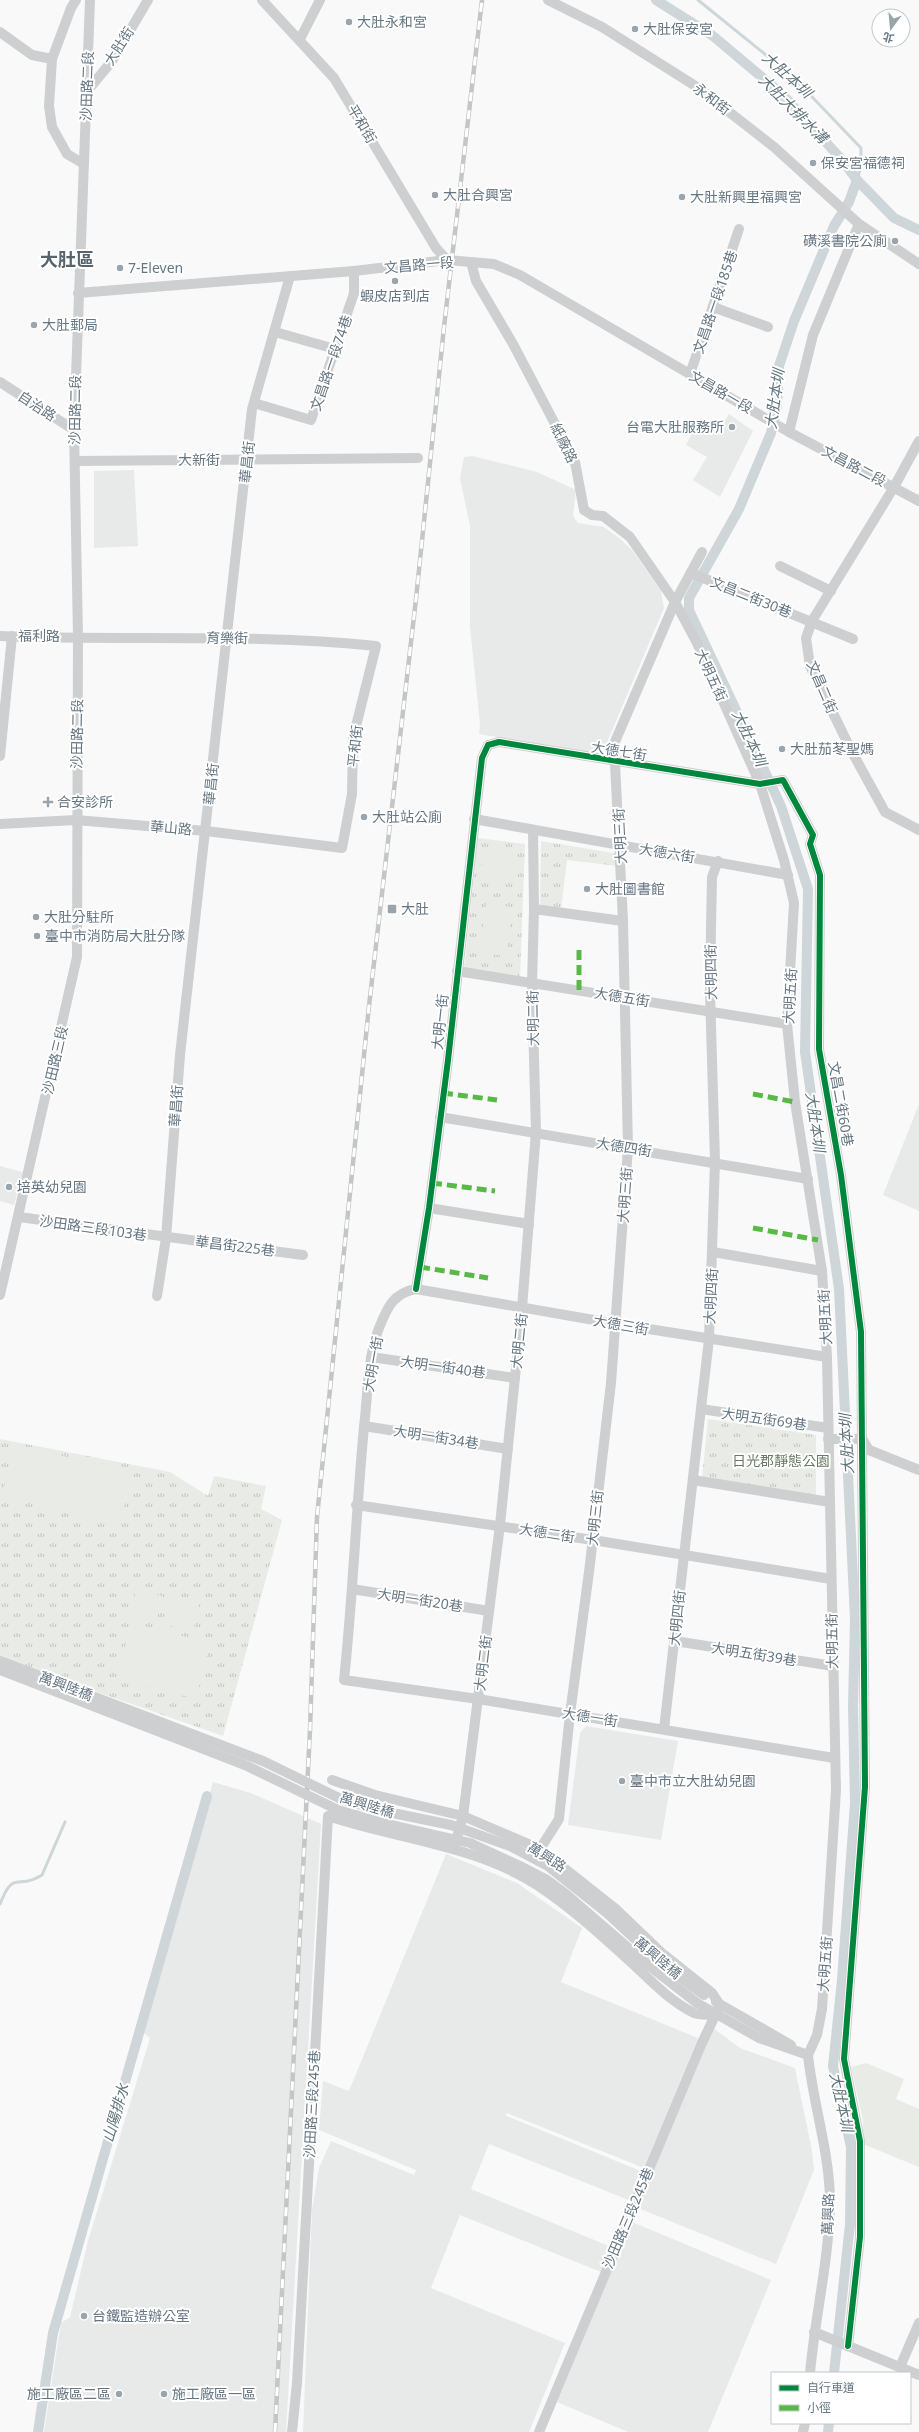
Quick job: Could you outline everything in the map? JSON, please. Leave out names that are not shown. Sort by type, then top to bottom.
[{"type":"street","points":[[76,0],[71,8],[52,59],[48,106],[52,127],[67,154],[84,164]]},
{"type":"street","name":"沙田路二段","points":[[76,820],[78,636],[74,430],[78,293],[88,90],[90,0]]},
{"type":"street","name":"大肚街","points":[[88,90],[112,61],[148,0]]},
{"type":"street","name":"平和街","points":[[262,0],[300,39],[334,78],[436,248],[447,260]]},
{"type":"street","points":[[300,39],[320,0]]},
{"type":"street","name":"永和街","points":[[548,0],[602,27],[697,87],[774,147],[859,224],[919,264]]},
{"type":"street","points":[[0,32],[32,54],[52,59]]},
{"type":"street","points":[[789,432],[813,335],[859,224]]},
{"type":"street","name":"文昌路一段185巷","points":[[690,374],[739,229]]},
{"type":"street","name":"文昌路一段","points":[[78,293],[354,271],[447,260],[494,264],[520,275],[789,432]]},
{"type":"street","name":"紙廠路","points":[[471,262],[476,281],[513,344],[575,462],[584,510],[592,514],[603,516],[630,537],[675,602]]},
{"type":"street","name":"文昌路一段74巷","points":[[254,403],[311,420],[354,293],[354,271]]},
{"type":"street","name":"華昌街","points":[[158,1296],[166,1238],[180,1055],[254,403],[290,276]]},
{"type":"street","points":[[713,307],[768,327]]},
{"type":"street","points":[[275,332],[335,349]]},
{"type":"street","name":"自治路","points":[[0,382],[74,430]]},
{"type":"street","name":"文昌路二段","points":[[789,432],[919,501]]},
{"type":"street","name":"文昌二街","points":[[919,441],[870,528],[812,621],[806,638],[810,666],[852,752],[884,812],[919,830]]},
{"type":"street","name":"大新街","points":[[75,461],[418,458]]},
{"type":"street","name":"大明三街","points":[[540,1849],[559,1819],[570,1714],[593,1540],[617,1324],[628,1148],[624,921],[621,846],[614,744],[675,602],[702,552]]},
{"type":"street","points":[[780,566],[831,591]]},
{"type":"street","name":"文昌二街30巷","points":[[691,573],[812,621],[853,639]]},
{"type":"street","name":"大明五街","points":[[675,602],[697,643],[760,784],[788,875],[794,903],[787,1024],[795,1102],[822,1271],[827,1357],[834,1758],[836,1790],[822,2009],[817,2035],[808,2055]]},
{"type":"street","name":"福利路","points":[[0,636],[78,636]]},
{"type":"street","points":[[0,756],[12,636]]},
{"type":"street","name":"育樂街","points":[[78,636],[330,641],[376,646]]},
{"type":"street","name":"平和街","points":[[342,848],[352,794],[353,738],[376,646]]},
{"type":"street","name":"大德七街","points":[[482,758],[488,744],[499,742],[615,763],[760,784],[783,780]]},
{"type":"street","name":"大明一街","points":[[344,1680],[352,1589],[356,1505],[371,1357],[379,1328],[396,1297],[402,1292],[416,1289],[429,1208],[482,758]]},
{"type":"street","name":"文昌二街60巷","points":[[783,780],[813,835],[810,844],[820,875],[819,1049],[841,1175],[861,1332],[865,1787],[844,2058],[860,2141],[860,2237],[848,2346]]},
{"type":"street","name":"大德六街","points":[[474,819],[621,846],[718,861],[788,875]]},
{"type":"street","name":"華山路","points":[[0,824],[76,820],[206,831],[342,848]]},
{"type":"street","name":"沙田路三段","points":[[0,1295],[19,1217],[77,957],[76,820]]},
{"type":"street","name":"大明二街","points":[[454,1849],[463,1816],[500,1525],[529,1224],[536,1132],[532,984],[534,909],[533,830]]},
{"type":"street","name":"大明四街","points":[[664,1729],[709,1339],[715,1161],[712,1012],[710,992],[712,877],[718,861]]},
{"type":"street","points":[[534,909],[624,921]]},
{"type":"street","name":"大德五街","points":[[457,971],[532,984],[626,996],[787,1024]]},
{"type":"street","name":"大德四街","points":[[440,1117],[715,1161],[808,1178]]},
{"type":"street","points":[[429,1208],[529,1224]]},
{"type":"street","name":"沙田路三段103巷","points":[[19,1217],[166,1238]]},
{"type":"street","name":"華昌街225巷","points":[[166,1238],[303,1255]]},
{"type":"street","points":[[712,1252],[822,1271]]},
{"type":"street","name":"大德三街","points":[[416,1289],[617,1324],[827,1357]]},
{"type":"street","name":"大明一街40巷","points":[[371,1357],[515,1378]]},
{"type":"street","name":"大明五街69巷","points":[[701,1409],[828,1428]]},
{"type":"street","name":"大明一街34巷","points":[[364,1426],[508,1449]]},
{"type":"street","points":[[828,1439],[862,1439],[869,1450],[919,1470]]},
{"type":"street","points":[[693,1480],[830,1502]]},
{"type":"street","name":"大德二街","points":[[356,1505],[500,1525],[832,1579]]},
{"type":"street","name":"大明一街20巷","points":[[352,1589],[489,1611]]},
{"type":"street","name":"大明五街39巷","points":[[675,1641],[833,1666]]},
{"type":"street","name":"萬興陸橋","points":[[0,1661],[263,1762],[341,1799],[378,1810],[451,1826],[510,1846],[548,1866],[607,1913],[662,1964],[704,1994]]},
{"type":"street","name":"萬興陸橋","points":[[0,1670],[245,1766],[338,1810],[384,1823],[470,1843],[520,1866],[547,1880],[566,1894],[647,1964],[697,2004]]},
{"type":"street","name":"大德一街","points":[[344,1680],[478,1699],[834,1758]]},
{"type":"street","name":"萬興路","points":[[332,1780],[375,1795],[463,1816],[540,1849],[611,1905],[663,1954],[712,1993],[720,2005]]},
{"type":"street","points":[[366,1828],[375,1795]]},
{"type":"street","name":"沙田路三段245巷","points":[[292,2432],[297,2383],[328,1816],[366,1828]]},
{"type":"street","name":"萬興路","points":[[366,1828],[454,1849],[507,1868],[536,1884],[573,1909],[666,1995],[696,2013],[715,2015]]},
{"type":"street","name":"萬興路","points":[[704,1994],[720,2005],[808,2055]]},
{"type":"street","name":"萬興路","points":[[697,2004],[759,2038],[808,2055]]},
{"type":"street","name":"沙田路三段245巷","points":[[540,2432],[700,2044],[720,2005]]},
{"type":"street","name":"萬興路","points":[[808,2055],[828,2170],[830,2202],[828,2233],[814,2332],[810,2372]]},
{"type":"street","points":[[900,2368],[919,2323]]},
{"type":"street","points":[[814,2332],[911,2372]]},
{"type":"shaded area","points":[[729,414],[753,431],[720,497],[693,480],[707,457],[686,445],[699,420],[719,432]]},
{"type":"shaded area","points":[[472,456],[537,472],[576,490],[573,516],[578,523],[604,527],[619,538],[632,550],[661,591],[664,608],[605,747],[599,753],[594,754],[479,734],[480,724],[470,627],[470,526],[460,478],[464,457]]},
{"type":"shaded area","points":[[134,470],[138,546],[94,548],[94,471]]},
{"type":"shaded area","points":[[919,1104],[919,1211],[883,1195]]},
{"type":"shaded area","name":"培英幼兒園","points":[[0,1166],[23,1172],[14,1205],[0,1201]]},
{"type":"shaded area","name":"臺中市立大肚幼兒園","points":[[586,1726],[678,1741],[661,1840],[568,1825],[580,1733]]},
{"type":"shaded area","points":[[213,1782],[251,1793],[321,1824],[286,2432],[44,2432],[61,2323],[70,2317],[88,2241],[150,2038],[140,2030]]},
{"type":"shaded area","points":[[446,1854],[517,1883],[582,1928],[561,1982],[698,2038],[644,2168],[507,2113],[506,2116],[643,2172],[631,2201],[489,2144],[471,2189],[611,2247],[601,2272],[460,2215],[431,2288],[565,2343],[529,2432],[303,2432],[312,2210],[319,2168],[331,2141],[414,2175],[416,2170],[319,2130],[323,2081],[349,2091]]},
{"type":"shaded area","points":[[713,2028],[740,2048],[795,2068],[812,2151],[814,2170],[776,2264],[638,2208]]},
{"type":"shaded area","points":[[632,2222],[771,2280],[708,2432],[628,2432],[557,2402]]},
{"type":"green space","points":[[478,838],[525,844],[520,977],[464,969]]},
{"type":"green space","points":[[541,841],[619,854],[618,866],[567,860],[561,909],[540,908]]},
{"type":"green space","points":[[497,847],[505,847],[515,852],[519,859],[519,873],[515,880],[505,885],[497,885],[487,880],[485,877],[482,870],[482,862],[487,852],[490,850]]},
{"type":"green space","points":[[486,904],[513,907],[506,956],[479,953]]},
{"type":"green space","name":"日光郡靜態公園","points":[[708,1419],[816,1435],[816,1498],[702,1479]]},
{"type":"green space","points":[[0,1439],[170,1472],[208,1496],[214,1476],[266,1486],[261,1509],[282,1520],[223,1736],[0,1658]]},
{"type":"green space","points":[[16,1447],[135,1470],[118,1527],[2,1494]]},
{"type":"green space","points":[[136,1590],[162,1596],[156,1624],[129,1618]]},
{"type":"green space","points":[[170,1594],[200,1602],[193,1632],[163,1624]]},
{"type":"green space","points":[[131,1623],[210,1643],[196,1699],[117,1679]]},
{"type":"green space","points":[[866,2063],[904,2079],[896,2099],[919,2109],[919,2167],[863,2144],[863,2120],[851,2067]]},
{"type":"waterway","name":"大肚大排水溝","points":[[656,0],[713,36],[782,94],[843,161],[857,180],[894,218],[919,230]]},
{"type":"waterway","name":"大肚本圳","points":[[698,0],[792,76],[861,148],[861,166],[857,180]]},
{"type":"waterway","name":"大肚本圳","points":[[834,2372],[850,2224],[851,2147],[833,2066],[842,1980],[855,1803],[853,1706],[855,1619],[839,1289],[805,1052],[808,889],[781,806],[689,610],[689,598],[739,509],[771,433],[777,406],[779,366],[794,321],[834,226],[849,202],[857,180]]},
{"type":"waterway","name":"山陽排水","points":[[38,2432],[53,2333],[207,1796]]},
{"type":"waterway","points":[[0,1904],[5,1893],[13,1883],[27,1881],[42,1875],[65,1822]]},
{"type":"waterway","name":"大肚本圳","points":[[828,2432],[829,2424]]},
{"type":"railway","points":[[275,2432],[310,1730],[317,1517],[369,1006],[416,599],[444,327],[482,0]]},
{"type":"marked path","points":[[579,950],[579,990]]},
{"type":"marked path","points":[[443,1093],[497,1100]]},
{"type":"marked path","points":[[753,1094],[795,1102]]},
{"type":"marked path","points":[[432,1183],[495,1191]]},
{"type":"marked path","points":[[753,1228],[818,1240]]},
{"type":"marked path","points":[[420,1267],[488,1278]]},
{"type":"cycle path","points":[[416,1289],[429,1208],[448,1060],[482,758],[488,745],[499,742],[760,784],[783,780],[813,835],[810,844],[820,875],[819,1049],[841,1175],[861,1332],[865,1787],[844,2059],[860,2141],[860,2237],[848,2346]]},
{"type":"place","name":"大肚永和宮","points":[[349,22]]},
{"type":"place","name":"大肚保安宮","points":[[635,29]]},
{"type":"place","name":"保安宮福德祠","points":[[813,163]]},
{"type":"place","name":"大肚合興宮","points":[[435,195]]},
{"type":"place","name":"大肚新興里福興宮","points":[[682,197]]},
{"type":"place","name":"磺溪書院公廁","points":[[895,241]]},
{"type":"place","name":"7-Eleven","points":[[120,268]]},
{"type":"place","name":"蝦皮店到店","points":[[395,281]]},
{"type":"place","name":"大肚郵局","points":[[34,325]]},
{"type":"place","name":"台電大肚服務所","points":[[732,427]]},
{"type":"place","name":"大肚茄苳聖媽","points":[[782,749]]},
{"type":"place","name":"合安診所","points":[[48,802]]},
{"type":"place","name":"大肚站公廁","points":[[364,817]]},
{"type":"place","name":"大肚圖書館","points":[[587,889]]},
{"type":"place","name":"大肚","points":[[392,909]]},
{"type":"place","name":"大肚分駐所","points":[[36,917]]},
{"type":"place","name":"臺中市消防局大肚分隊","points":[[37,936]]},
{"type":"place","name":"培英幼兒園","points":[[9,1187]]},
{"type":"place","name":"臺中市立大肚幼兒園","points":[[622,1781]]},
{"type":"place","name":"台鐵監造辦公室","points":[[84,2316]]},
{"type":"place","name":"施工廠區二區","points":[[119,2394]]},
{"type":"place","name":"施工廠區一區","points":[[164,2394]]},
{"type":"district","name":"大肚區","points":[[67,260]]}]
